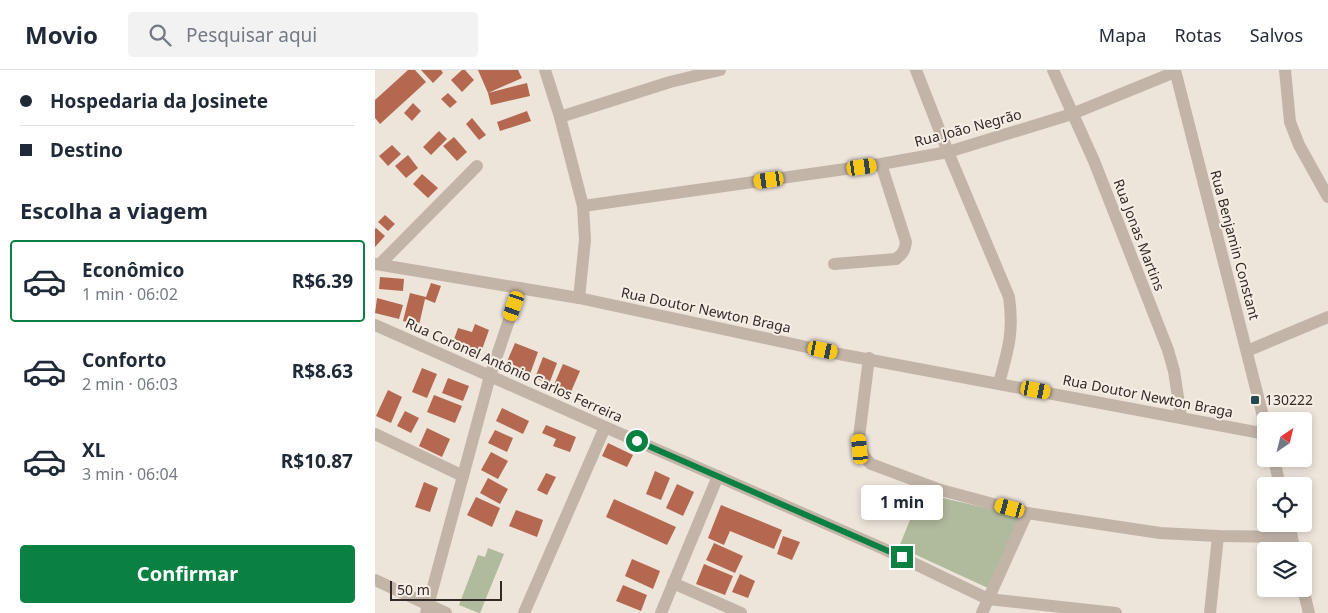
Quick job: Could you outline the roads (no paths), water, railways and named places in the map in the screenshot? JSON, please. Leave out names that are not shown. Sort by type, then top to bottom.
[{"type":"street","points":[[545,70],[560,117],[583,206],[585,240],[579,298]]},
{"type":"street","points":[[560,117],[670,82],[720,70]]},
{"type":"street","points":[[916,70],[947,152],[1009,297],[1012,317],[1011,336],[999,383]]},
{"type":"street","name":"Rua Jonas Martins","points":[[1053,70],[1094,161],[1168,350],[1174,371],[1181,417]]},
{"type":"street","points":[[1285,70],[1290,122],[1299,145],[1328,197]]},
{"type":"street","name":"Rua João Negrão","points":[[583,206],[881,164],[947,152],[1072,114],[1175,71]]},
{"type":"street","name":"Rua Benjamin Constant","points":[[1175,71],[1262,412]]},
{"type":"street","points":[[834,264],[896,259],[902,255],[906,248],[906,242],[881,164]]},
{"type":"street","points":[[377,264],[477,166]]},
{"type":"street","name":"Rua Doutor Newton Braga","points":[[377,264],[579,298],[839,354],[869,358],[1257,432]]},
{"type":"street","points":[[427,609],[490,376],[520,288]]},
{"type":"street","points":[[1247,351],[1328,317]]},
{"type":"street","name":"Rua Coronel Antônio Carlos Ferreira","points":[[375,325],[884,548],[987,599],[1116,613]]},
{"type":"street","points":[[869,358],[859,437],[860,449],[865,459],[871,464],[941,490],[1027,513],[1160,533],[1292,537]]},
{"type":"street","points":[[524,613],[605,427]]},
{"type":"street","points":[[375,434],[463,476]]},
{"type":"street","points":[[661,613],[718,476]]},
{"type":"street","points":[[982,613],[1027,513]]},
{"type":"street","points":[[1291,532],[1293,542]]},
{"type":"street","points":[[1210,613],[1218,536]]},
{"type":"street","points":[[375,580],[427,609],[446,613]]},
{"type":"street","points":[[673,584],[741,613]]},
{"type":"street","points":[[1305,597],[1309,613]]},
{"type":"place","name":"130222","points":[[1255,400]]}]
